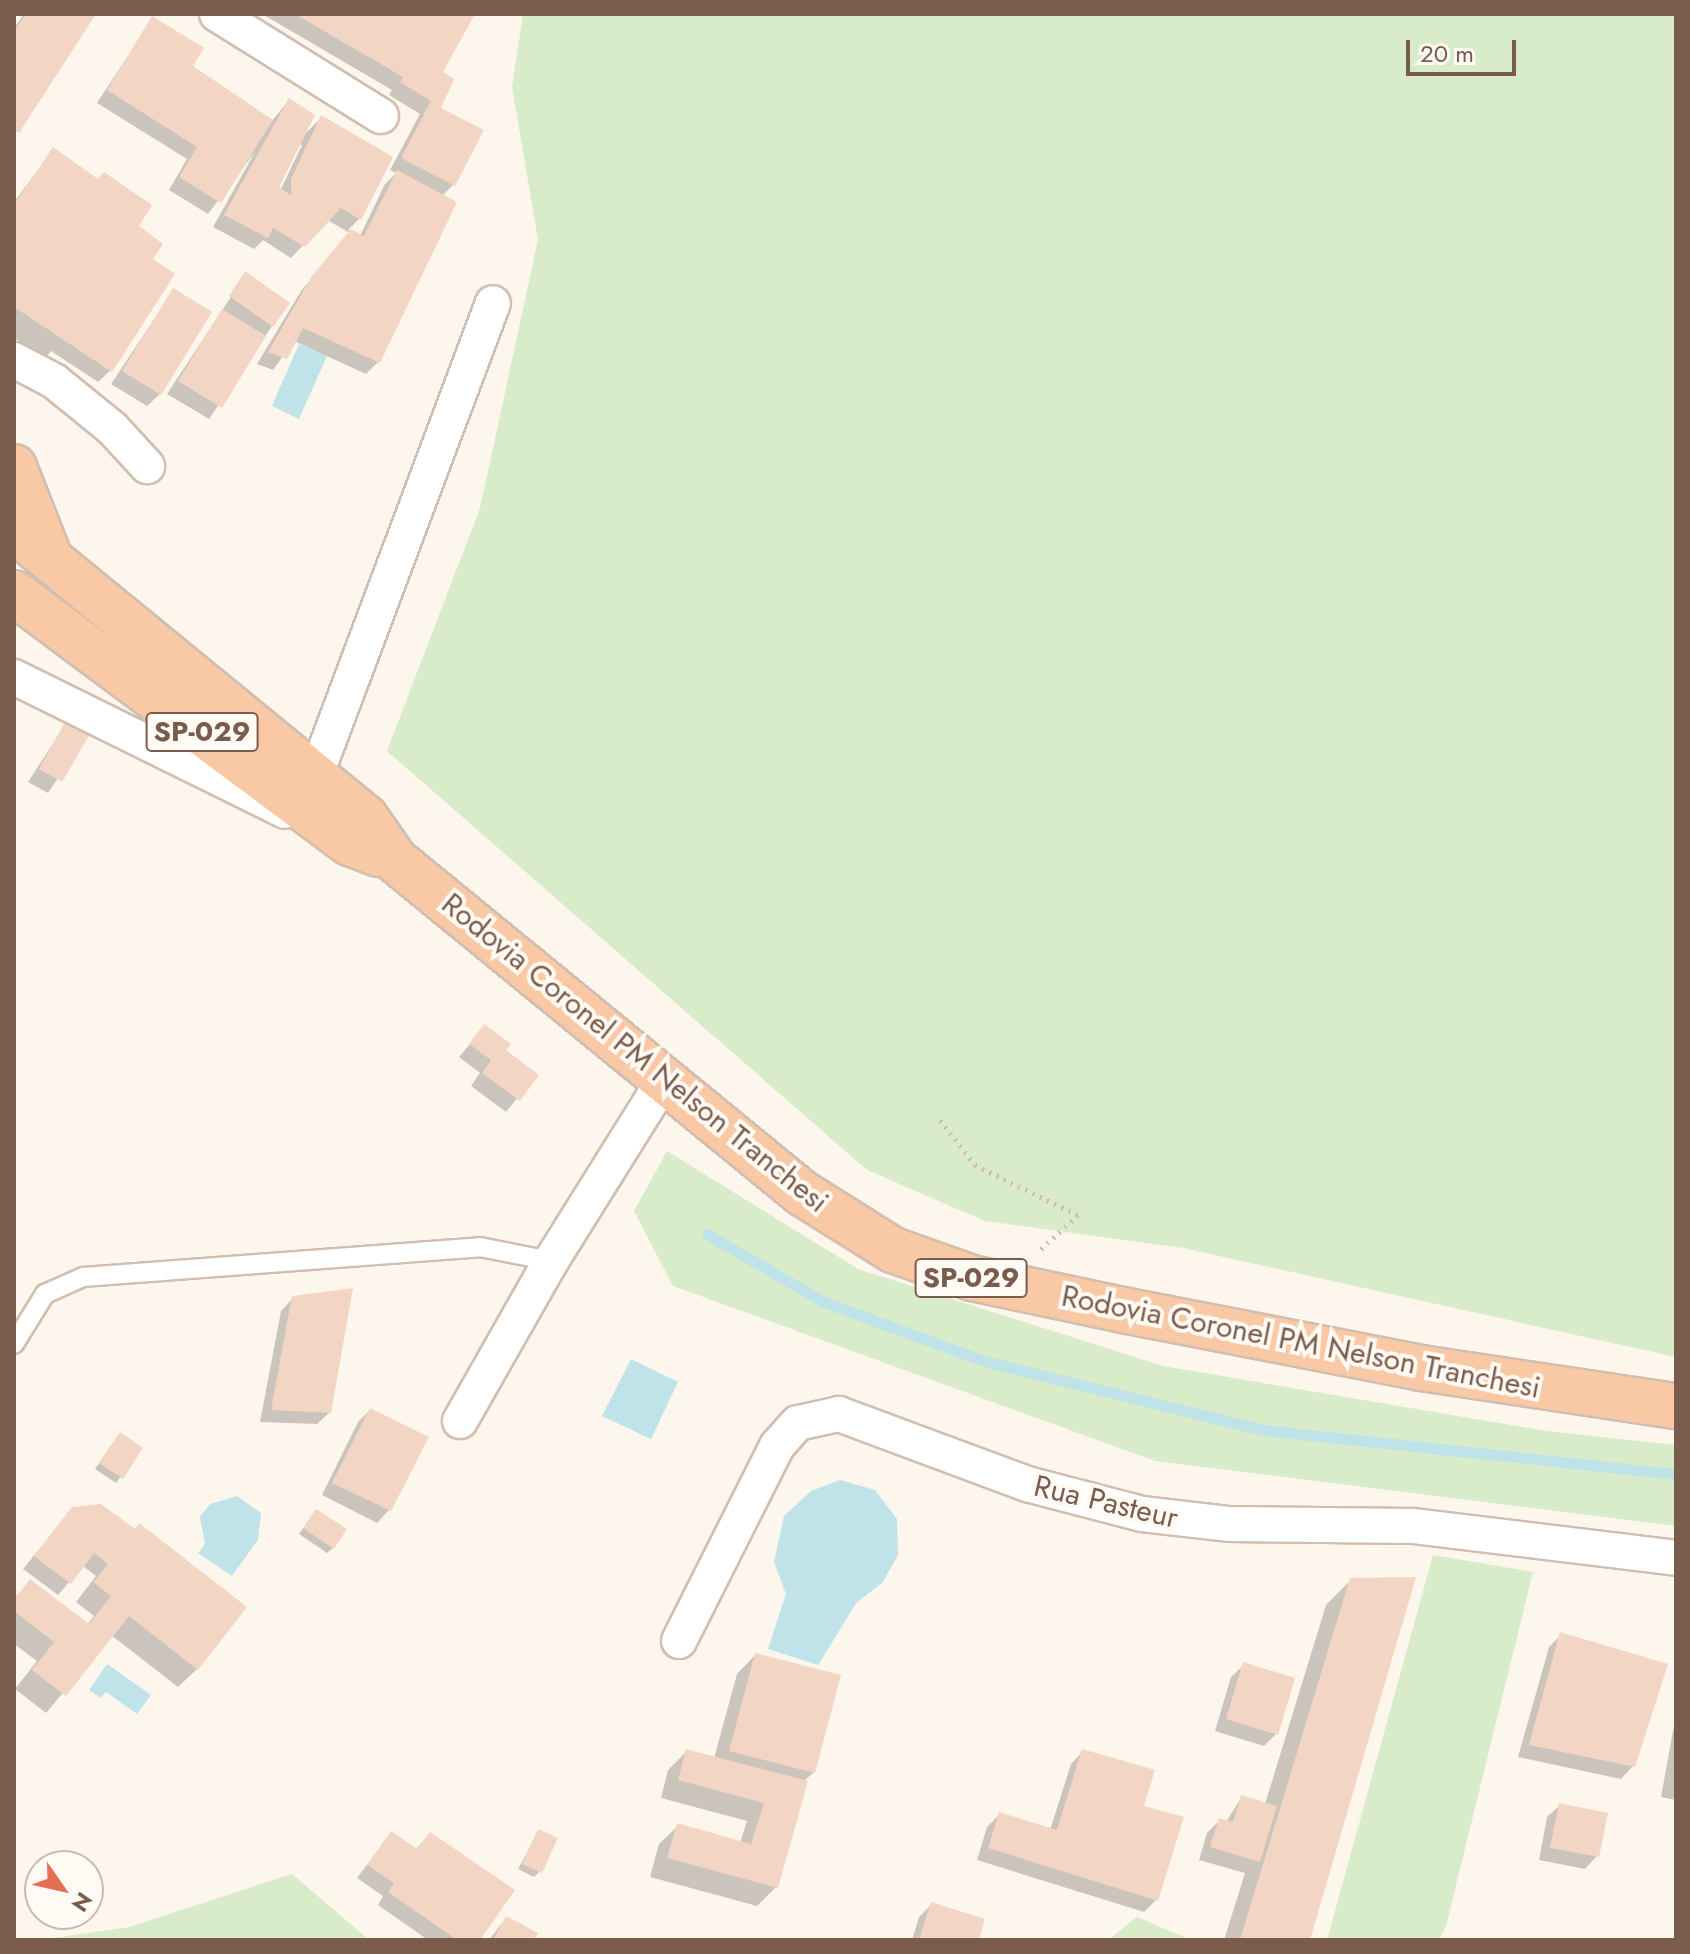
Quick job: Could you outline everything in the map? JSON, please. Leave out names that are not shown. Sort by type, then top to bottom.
[{"type":"highway","points":[[14,467],[51,561]]},
{"type":"highway","name":"Rodovia Coronel PM Nelson Tranchesi","points":[[14,530],[365,817],[395,860],[802,1193],[893,1250],[937,1269],[1003,1285],[1421,1368],[1676,1406]]},
{"type":"highway","name":"Rodovia Coronel PM Nelson Tranchesi","points":[[14,593],[350,843],[395,860]]},
{"type":"street","points":[[217,14],[381,116]]},
{"type":"street","points":[[315,777],[493,303]]},
{"type":"street","points":[[14,360],[54,381],[112,428],[147,466]]},
{"type":"street","points":[[14,677],[350,843]]},
{"type":"street","points":[[460,1421],[551,1261],[664,1080]]},
{"type":"street","name":"Rua Pasteur","points":[[679,1641],[777,1446],[798,1423],[839,1414],[1027,1484],[1142,1514],[1230,1524],[1413,1526],[1676,1558]]},
{"type":"lane","points":[[14,1344],[45,1294],[83,1277],[480,1247],[551,1261]]},
{"type":"path","points":[[940,1120],[975,1165],[1078,1215],[1003,1285]]},
{"type":"green space","points":[[523,14],[1676,14],[1676,1357],[1183,1248],[985,1221],[867,1170],[387,751],[480,508],[538,240],[512,87]]},
{"type":"green space","points":[[667,1151],[858,1269],[1163,1366],[1546,1431],[1676,1445],[1676,1526],[1155,1461],[673,1286],[634,1211]]},
{"type":"green space","points":[[1433,1555],[1533,1572],[1446,1926],[1439,1940],[1327,1940]]},
{"type":"green space","points":[[292,1874],[369,1940],[40,1940],[129,1927]]},
{"type":"green space","points":[[1137,1917],[1191,1940],[1108,1940]]},
{"type":"water","points":[[299,344],[327,356],[299,419],[272,406]]},
{"type":"water","points":[[631,1359],[678,1382],[651,1439],[602,1416]]},
{"type":"water","points":[[840,1480],[875,1490],[897,1519],[898,1555],[882,1583],[857,1602],[818,1665],[768,1649],[786,1594],[774,1562],[784,1516],[811,1491]]},
{"type":"water","points":[[237,1496],[261,1513],[258,1540],[232,1576],[198,1553],[205,1544],[200,1517],[210,1504]]},
{"type":"water","points":[[107,1664],[151,1695],[137,1714],[106,1692],[101,1698],[89,1690]]},
{"type":"building","points":[[26,14],[96,14],[19,133],[14,129],[14,31]]},
{"type":"building","points":[[295,14],[475,14],[443,72],[454,79],[441,108],[484,130],[455,186],[401,158],[431,101],[400,82],[403,77]]},
{"type":"building","points":[[152,16],[204,48],[193,66],[273,120],[221,203],[179,177],[197,147],[107,90]]},
{"type":"building","points":[[289,98],[315,115],[279,187],[291,195],[291,179],[321,115],[393,157],[361,220],[341,208],[305,247],[273,228],[268,238],[224,215]]},
{"type":"building","points":[[53,147],[98,179],[104,172],[152,205],[139,226],[163,244],[153,259],[175,274],[112,372],[14,307],[14,205]]},
{"type":"building","points":[[397,170],[457,202],[380,363],[303,328],[287,359],[268,352],[312,276],[351,229],[364,236]]},
{"type":"building","points":[[245,271],[290,303],[273,327],[229,296]]},
{"type":"building","points":[[173,288],[212,312],[161,395],[122,371]]},
{"type":"building","points":[[222,309],[266,336],[222,408],[178,381]]},
{"type":"building","points":[[70,713],[94,727],[62,782],[39,769]]},
{"type":"building","points":[[484,1024],[511,1044],[506,1050],[539,1075],[520,1101],[482,1073],[491,1060],[469,1044]]},
{"type":"building","points":[[353,1288],[331,1413],[271,1410],[292,1296]]},
{"type":"building","points":[[370,1408],[429,1437],[391,1511],[332,1483]]},
{"type":"building","points":[[120,1432],[143,1448],[123,1479],[99,1463]]},
{"type":"building","points":[[101,1504],[135,1529],[139,1523],[247,1607],[198,1670],[129,1616],[66,1696],[32,1670],[54,1642],[14,1611],[14,1600],[30,1579],[89,1624],[111,1596],[93,1582],[108,1564],[94,1553],[71,1584],[34,1556],[72,1507]]},
{"type":"building","points":[[316,1509],[347,1529],[334,1549],[303,1528]]},
{"type":"building","points":[[1416,1577],[1310,1940],[1240,1940],[1350,1578]]},
{"type":"building","points":[[1560,1632],[1668,1664],[1635,1767],[1529,1745]]},
{"type":"building","points":[[755,1653],[841,1675],[815,1773],[729,1751]]},
{"type":"building","points":[[1243,1662],[1295,1678],[1278,1735],[1226,1719]]},
{"type":"building","points":[[686,1749],[808,1781],[778,1888],[667,1858],[677,1823],[751,1844],[764,1803],[678,1780]]},
{"type":"building","points":[[1082,1749],[1155,1770],[1144,1806],[1184,1817],[1158,1901],[988,1848],[999,1812],[1057,1830]]},
{"type":"building","points":[[1241,1795],[1277,1806],[1260,1862],[1210,1847],[1219,1818],[1233,1822]]},
{"type":"building","points":[[1559,1803],[1608,1813],[1599,1857],[1550,1848]]},
{"type":"building","points":[[538,1829],[558,1838],[542,1873],[522,1864]]},
{"type":"building","points":[[391,1831],[417,1849],[430,1832],[515,1890],[480,1940],[457,1940],[388,1892],[394,1883],[367,1865]]},
{"type":"building","points":[[931,1902],[985,1919],[979,1940],[919,1940]]},
{"type":"building","points":[[506,1916],[538,1933],[534,1940],[493,1940]]},
{"type":"waterway","points":[[707,1234],[824,1302],[984,1361],[1263,1430],[1676,1474]]}]
